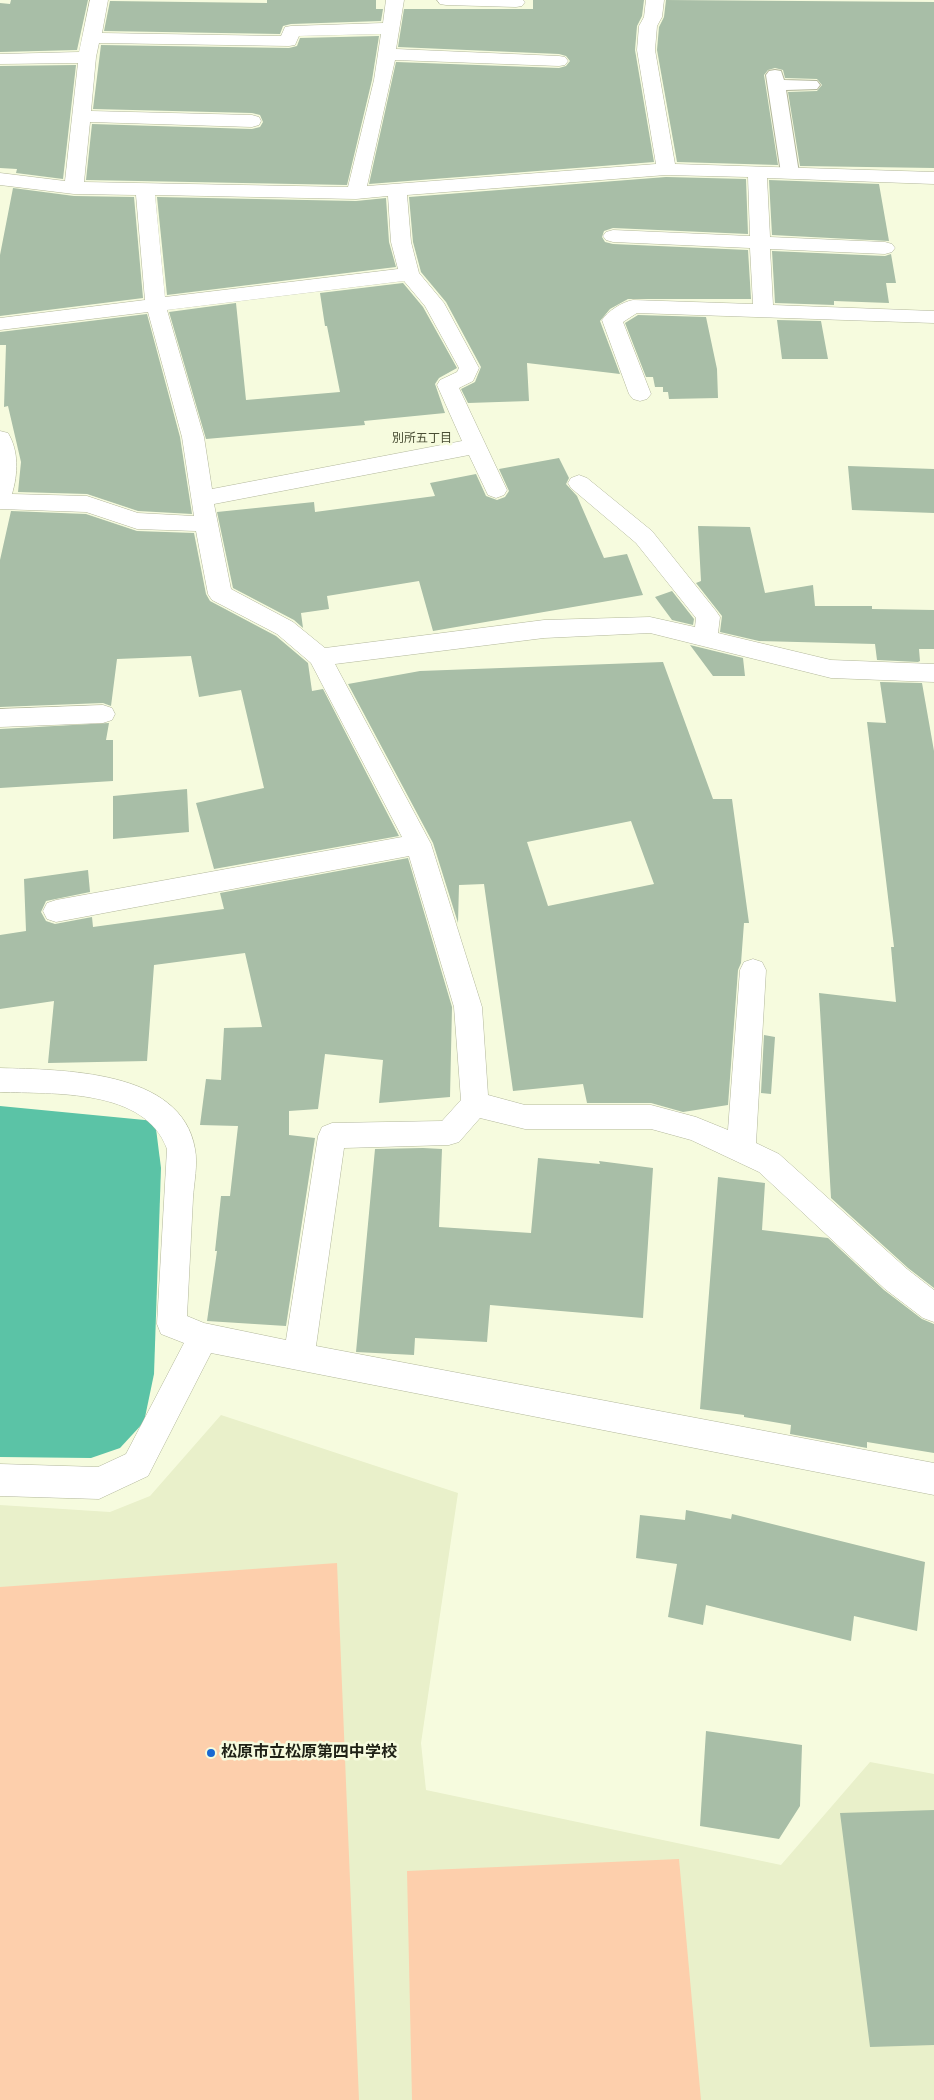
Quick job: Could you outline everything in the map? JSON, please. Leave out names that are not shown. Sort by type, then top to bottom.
[{"type":"street","points":[[74,188],[87,58],[99,0]]},
{"type":"street","points":[[356,193],[387,54],[395,0]]},
{"type":"street","points":[[446,0],[515,6]]},
{"type":"street","points":[[655,0],[653,17],[648,26],[646,50],[666,169]]},
{"type":"street","points":[[92,38],[289,41],[291,32],[391,28]]},
{"type":"street","points":[[387,54],[559,61]]},
{"type":"street","points":[[0,59],[87,58]]},
{"type":"street","points":[[81,116],[252,120]]},
{"type":"street","points":[[1,186],[356,193],[666,169],[934,178]]},
{"type":"street","points":[[757,172],[763,311]]},
{"type":"street","points":[[145,190],[156,306],[193,437],[206,524],[220,594],[285,628],[320,657],[418,844],[468,1006],[475,1104],[449,1133],[332,1136],[299,1357]]},
{"type":"street","points":[[397,191],[401,242],[409,274],[434,303],[469,368],[466,376],[447,385],[496,490]]},
{"type":"street","points":[[613,236],[885,248]]},
{"type":"street","points":[[0,324],[409,274]]},
{"type":"street","points":[[640,394],[612,320],[633,306],[934,317]]},
{"type":"street","points":[[0,438],[5,454],[5,482],[0,499],[87,504],[137,521],[206,524]]},
{"type":"street","points":[[202,499],[475,446]]},
{"type":"street","points":[[579,483],[644,537],[708,617],[706,639]]},
{"type":"street","points":[[320,657],[544,629],[650,625],[831,669],[934,673]]},
{"type":"street","points":[[0,718],[103,714]]},
{"type":"street","points":[[56,911],[418,844]]},
{"type":"street","points":[[741,1150],[753,970]]},
{"type":"street","points":[[0,1080],[78,1084],[139,1098],[170,1124],[181,1149],[172,1324],[203,1337],[299,1357],[934,1479]]},
{"type":"street","points":[[475,1104],[525,1118],[651,1117],[696,1129],[768,1164],[896,1279],[934,1308]]},
{"type":"street","points":[[0,1480],[99,1483],[137,1465],[203,1337]]},
{"type":"lane","points":[[790,173],[776,80],[811,85]]},
{"type":"shaded area","name":"松原市立松原第四中学校","points":[[221,1415],[458,1493],[421,1743],[426,1790],[781,1865],[870,1762],[934,1774],[934,2100],[0,2100],[0,1505],[110,1512],[150,1496]]},
{"type":"shaded area","points":[[337,1563],[359,2100],[0,2100],[0,1587]]},
{"type":"shaded area","points":[[679,1859],[701,2100],[412,2100],[407,1871]]},
{"type":"water","points":[[0,1106],[155,1121],[161,1168],[154,1374],[144,1422],[120,1448],[91,1458],[0,1457]]},
{"type":"building","points":[[11,0],[88,0],[77,50],[0,52],[0,3],[10,4]]},
{"type":"building","points":[[267,0],[376,0],[376,9],[383,9],[381,21],[291,24],[283,26],[280,34],[104,31],[110,1],[267,3]]},
{"type":"building","points":[[533,0],[644,0],[642,16],[637,26],[635,50],[654,162],[369,184],[396,62],[559,68],[566,66],[570,61],[566,56],[559,54],[398,47],[404,9],[533,9]]},
{"type":"building","points":[[666,0],[934,2],[934,168],[800,166],[788,92],[817,91],[822,85],[817,79],[785,78],[783,70],[775,68],[768,70],[764,75],[778,165],[677,162],[657,50],[659,27],[664,17]]},
{"type":"building","points":[[379,36],[372,80],[347,185],[86,180],[92,124],[252,129],[260,127],[263,122],[260,115],[252,113],[93,109],[101,45],[289,48],[297,46],[300,38]]},
{"type":"building","points":[[76,65],[63,179],[16,173],[17,169],[0,168],[0,66]]},
{"type":"building","points":[[666,177],[746,179],[748,234],[613,228],[604,231],[602,237],[605,242],[613,244],[748,250],[751,299],[628,299],[610,309],[600,321],[620,374],[527,363],[529,401],[468,403],[461,389],[475,382],[481,367],[446,302],[421,272],[413,242],[409,197]]},
{"type":"building","points":[[769,180],[879,184],[889,241],[772,235]]},
{"type":"building","points":[[13,188],[74,196],[134,197],[143,298],[0,316],[0,255]]},
{"type":"building","points":[[157,197],[356,201],[386,198],[389,242],[396,267],[167,295]]},
{"type":"building","points":[[772,251],[885,256],[891,254],[896,283],[886,283],[889,303],[834,301],[834,305],[775,303]]},
{"type":"building","points":[[403,283],[423,307],[457,368],[439,378],[435,384],[445,413],[364,421],[365,425],[206,439],[169,312],[236,303],[246,400],[340,392],[327,326],[325,326],[320,293]]},
{"type":"building","points":[[147,314],[180,437],[192,514],[138,511],[87,494],[18,492],[21,462],[8,406],[4,407],[6,345],[0,345],[0,332]]},
{"type":"building","points":[[638,315],[706,317],[717,369],[718,398],[669,399],[668,392],[663,392],[663,387],[655,387],[653,377],[646,377],[625,323]]},
{"type":"building","points":[[777,320],[821,321],[828,359],[782,359]]},
{"type":"building","points":[[559,458],[569,478],[566,484],[577,496],[604,558],[627,554],[643,595],[433,631],[419,581],[327,596],[329,609],[301,613],[303,628],[294,620],[233,588],[217,512],[314,502],[315,512],[435,496],[430,483],[476,474],[486,496],[497,500],[505,497],[509,491],[499,469]]},
{"type":"building","points":[[848,466],[934,469],[934,513],[852,510]]},
{"type":"building","points":[[11,511],[86,514],[137,531],[194,533],[206,594],[210,601],[276,636],[308,663],[312,691],[323,689],[399,836],[214,869],[196,803],[264,788],[241,690],[199,697],[191,656],[117,659],[111,706],[103,703],[0,707],[0,560]]},
{"type":"building","points":[[698,526],[750,527],[765,593],[813,585],[815,606],[872,606],[872,609],[934,610],[934,649],[919,649],[920,661],[918,662],[877,660],[875,644],[759,641],[720,632],[722,616],[696,583],[701,581]]},
{"type":"building","points":[[672,591],[694,619],[693,625],[672,620],[655,597]]},
{"type":"building","points":[[690,645],[743,658],[745,676],[713,676]]},
{"type":"building","points":[[663,662],[713,799],[732,799],[749,923],[744,923],[741,963],[738,970],[728,1105],[683,1112],[651,1103],[587,1103],[583,1084],[513,1091],[484,884],[459,885],[458,923],[433,843],[348,684],[420,671]],"holes":[[[631,821],[654,884],[548,906],[527,842]]]},
{"type":"building","points":[[880,682],[922,683],[934,751],[934,1288],[908,1268],[831,1198],[819,993],[896,1002],[891,947],[894,947],[867,722],[886,723]]},
{"type":"building","points":[[109,723],[106,740],[113,740],[113,781],[0,788],[0,729]]},
{"type":"building","points":[[187,789],[189,832],[113,839],[113,796]]},
{"type":"building","points":[[408,858],[452,1007],[450,1097],[379,1103],[383,1060],[325,1054],[318,1109],[289,1111],[289,1135],[315,1138],[286,1326],[207,1321],[217,1251],[215,1251],[221,1196],[230,1196],[238,1126],[200,1125],[206,1079],[221,1080],[224,1028],[262,1027],[245,953],[154,965],[147,1061],[48,1063],[54,1001],[0,1009],[0,935],[26,931],[24,879],[88,870],[90,892],[46,901],[41,912],[46,921],[55,924],[92,917],[93,927],[224,909],[220,893]]},
{"type":"building","points":[[764,1035],[775,1037],[771,1094],[761,1093]]},
{"type":"building","points":[[375,1149],[442,1149],[439,1227],[531,1233],[538,1158],[600,1164],[599,1161],[653,1168],[643,1318],[490,1305],[487,1342],[415,1338],[414,1355],[356,1352]]},
{"type":"building","points":[[718,1177],[765,1183],[762,1230],[828,1238],[884,1290],[922,1319],[934,1324],[934,1453],[867,1442],[867,1448],[790,1434],[791,1425],[744,1417],[744,1415],[700,1409]]},
{"type":"building","points":[[686,1510],[731,1519],[732,1514],[925,1562],[917,1631],[854,1616],[851,1641],[706,1605],[703,1625],[668,1617],[677,1564],[636,1558],[640,1515],[685,1520]]},
{"type":"building","points":[[706,1731],[802,1745],[800,1806],[779,1839],[700,1826]]},
{"type":"building","points":[[934,1810],[934,2045],[870,2047],[840,1813]]},
{"type":"place","name":"松原市立松原第四中学校","points":[[211,1753]]},
{"type":"district","name":"別所五丁目","points":[[422,439]]}]
